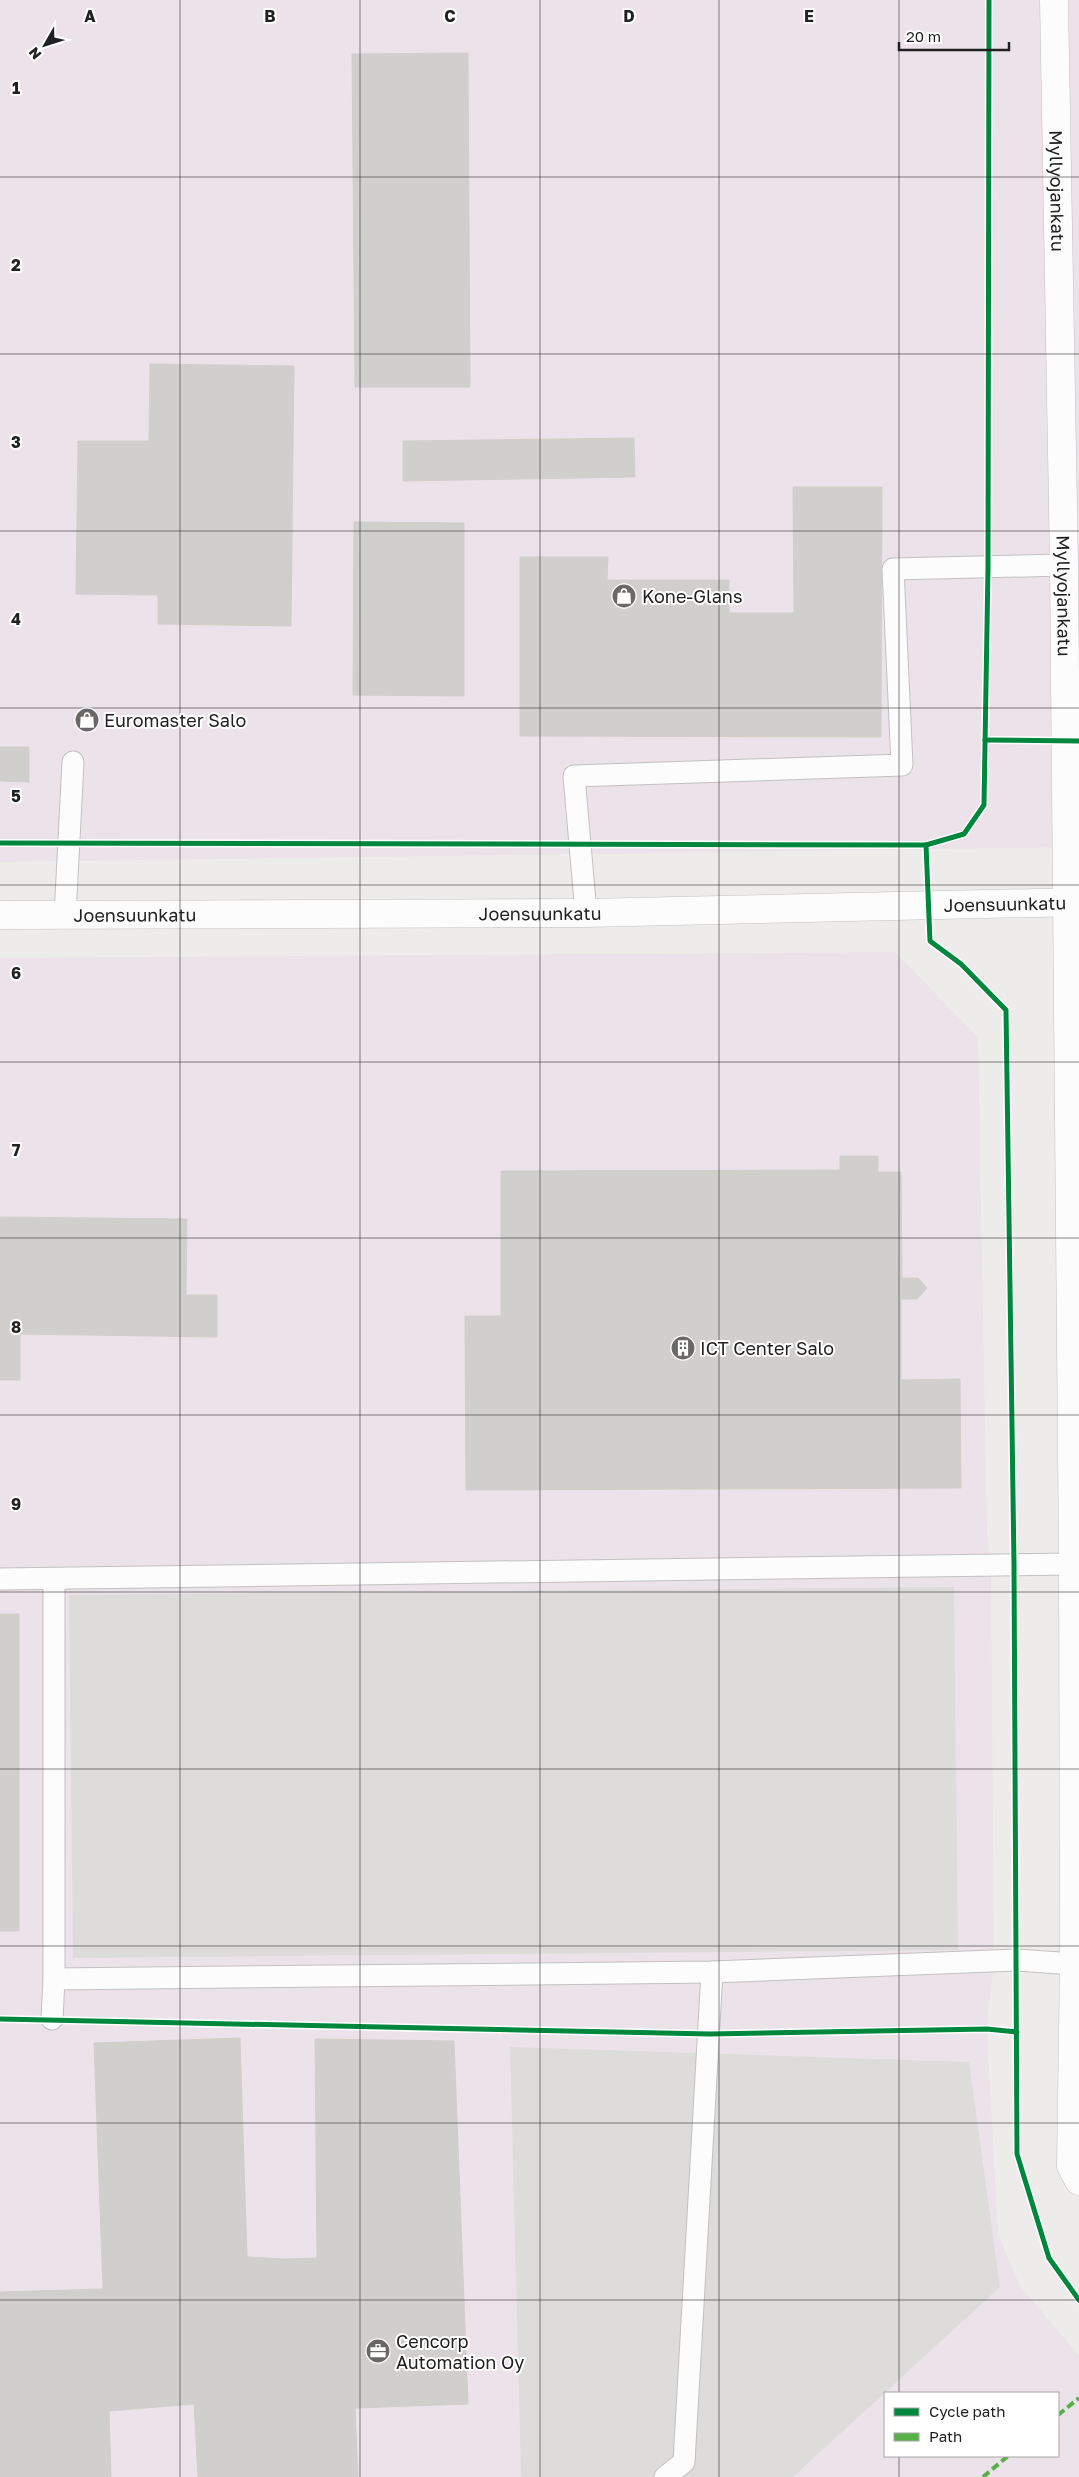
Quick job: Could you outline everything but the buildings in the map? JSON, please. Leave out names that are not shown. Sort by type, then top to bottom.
[{"type":"street","name":"Myllyojankatu","points":[[1054,0],[1072,903],[1074,1964],[1071,2166],[1079,2181]]},
{"type":"street","name":"Joensuunkatu","points":[[0,915],[586,913],[1072,903]]},
{"type":"lane","points":[[586,913],[574,776],[902,765],[894,569],[1064,565]]},
{"type":"lane","points":[[65,916],[73,762]]},
{"type":"lane","points":[[0,1579],[1073,1564]]},
{"type":"lane","points":[[52,2019],[54,1978],[54,1579]]},
{"type":"lane","points":[[54,1978],[712,1972],[1017,1960],[1074,1964]]},
{"type":"lane","points":[[665,2477],[684,2462],[712,1972]]},
{"type":"shaded area","points":[[0,0],[1079,0],[1079,847],[0,862]]},
{"type":"shaded area","points":[[895,952],[978,1037],[987,1531],[991,1566],[994,1961],[987,2029],[998,2234],[1020,2286],[1079,2355],[1079,2477],[0,2477],[0,958]]},
{"type":"shaded area","points":[[954,1587],[958,1950],[73,1958],[69,1595]]},
{"type":"shaded area","points":[[510,2047],[969,2062],[1000,2287],[793,2477],[521,2477]]},
{"type":"marked path","points":[[1059,2414],[1079,2398]]},
{"type":"marked path","points":[[983,2477],[1007,2457]]},
{"type":"cycle path","points":[[989,0],[988,568],[984,805],[964,834],[926,845],[930,941],[961,964],[1006,1010],[1014,1564],[1017,2154],[1049,2258],[1079,2300]]},
{"type":"cycle path","points":[[985,740],[1079,741]]},
{"type":"cycle path","points":[[0,843],[926,845]]},
{"type":"cycle path","points":[[0,2019],[710,2034],[987,2029],[1017,2032]]},
{"type":"place","name":"Kone-Glans","points":[[624,596]]},
{"type":"place","name":"Euromaster Salo","points":[[87,720]]},
{"type":"place","name":"ICT Center Salo","points":[[683,1348]]},
{"type":"place","name":"Cencorp Automation Oy","points":[[378,2351]]}]
